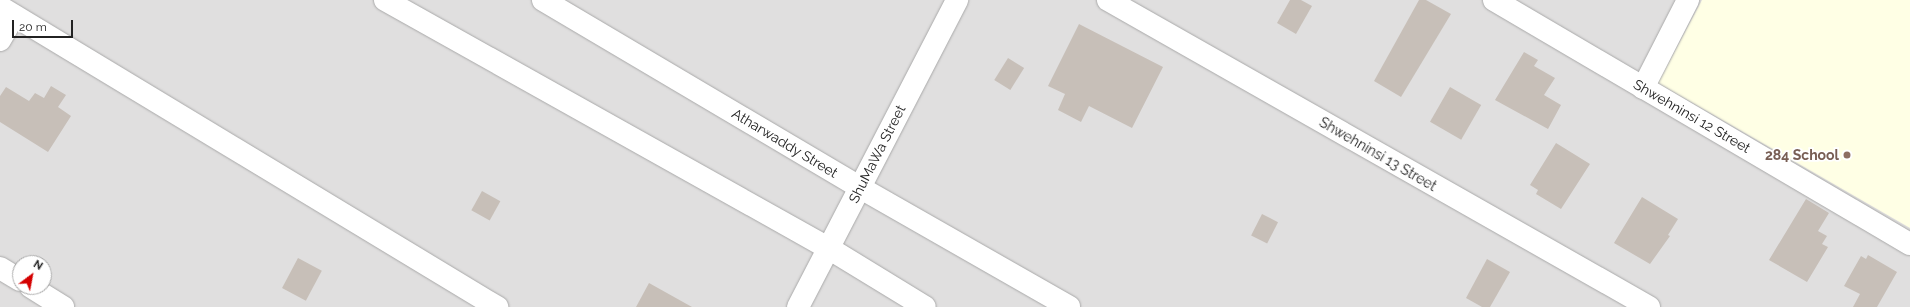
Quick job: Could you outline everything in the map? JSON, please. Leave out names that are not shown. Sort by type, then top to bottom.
[{"type":"street","points":[[385,0],[830,249],[925,307]]},
{"type":"street","name":"Atharwaddy Street","points":[[543,0],[859,187],[1069,307]]},
{"type":"street","name":"ShuMaWa Street","points":[[798,307],[830,249],[859,187],[957,0]]},
{"type":"street","name":"Shwehninsi 13 Street","points":[[1108,0],[1649,307]]},
{"type":"street","name":"Shwehninsi 12 Street","points":[[1494,0],[1910,244]]},
{"type":"street","points":[[1643,88],[1688,0]]},
{"type":"street","points":[[0,40],[7,11],[497,307]]},
{"type":"street","points":[[0,268],[12,275]]},
{"type":"street","points":[[44,295],[64,307]]},
{"type":"shaded area","points":[[0,0],[1910,0],[1910,307],[0,307]]},
{"type":"shaded area","name":"284 School","points":[[1702,0],[1910,0],[1910,228],[1658,83]]},
{"type":"building","points":[[1290,0],[1301,0],[1312,6],[1296,34],[1277,23]]},
{"type":"building","points":[[1419,0],[1426,0],[1451,14],[1401,97],[1374,81]]},
{"type":"building","points":[[1079,24],[1163,67],[1132,128],[1089,106],[1081,122],[1058,110],[1065,94],[1048,86]]},
{"type":"building","points":[[1524,52],[1538,60],[1534,66],[1555,78],[1544,95],[1561,105],[1548,129],[1495,100]]},
{"type":"building","points":[[1008,58],[1024,68],[1010,90],[994,80]]},
{"type":"building","points":[[51,86],[66,95],[58,107],[71,116],[48,152],[0,122],[0,96],[6,87],[29,101],[35,93],[44,98]]},
{"type":"building","points":[[1450,87],[1481,105],[1461,140],[1430,122]]},
{"type":"building","points":[[1556,143],[1590,164],[1561,209],[1536,194],[1538,190],[1530,185]]},
{"type":"building","points":[[482,191],[500,201],[490,220],[471,210]]},
{"type":"building","points":[[1642,197],[1678,219],[1668,235],[1670,236],[1650,264],[1614,243]]},
{"type":"building","points":[[1806,199],[1829,213],[1818,231],[1827,236],[1822,244],[1828,247],[1807,282],[1769,260]]},
{"type":"building","points":[[1262,214],[1278,222],[1267,244],[1251,235]]},
{"type":"building","points":[[1868,255],[1897,272],[1877,307],[1853,307],[1860,294],[1844,286],[1861,256],[1866,259]]},
{"type":"building","points":[[298,258],[322,271],[306,301],[282,288]]},
{"type":"building","points":[[1487,259],[1510,272],[1490,307],[1482,307],[1466,298]]},
{"type":"building","points":[[649,283],[692,307],[636,307]]},
{"type":"place","name":"284 School","points":[[1847,155]]}]
